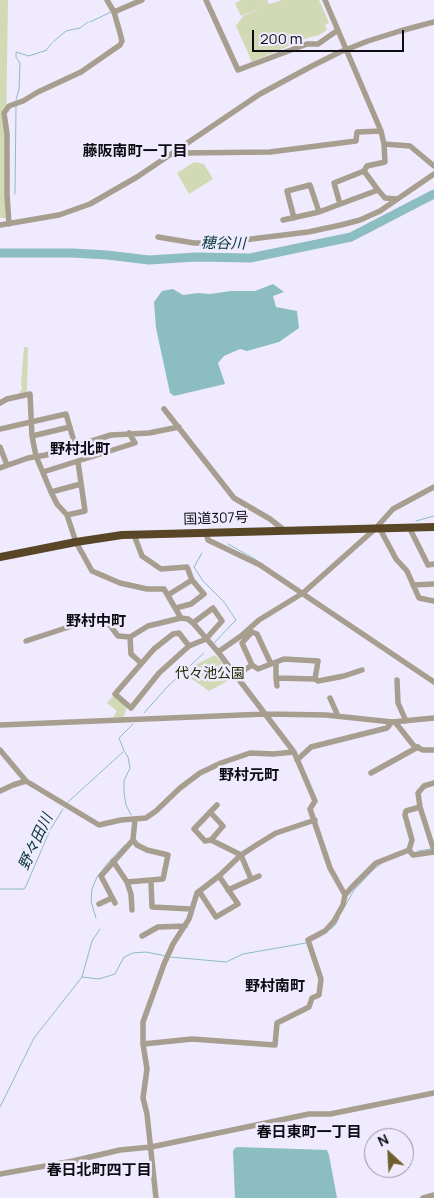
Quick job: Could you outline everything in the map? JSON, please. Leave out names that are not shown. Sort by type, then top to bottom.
[{"type":"highway","name":"国道307号","points":[[0,557],[76,542],[134,535],[434,527]]},
{"type":"street","points":[[9,224],[7,195],[8,134],[4,118],[6,109],[81,72],[120,46],[122,41],[114,12],[107,0]]},
{"type":"street","points":[[114,12],[142,0]]},
{"type":"street","points":[[206,0],[238,70],[307,44],[318,44],[338,30]]},
{"type":"street","points":[[325,0],[381,131],[384,144],[385,162],[367,166],[364,171],[334,183],[340,204]]},
{"type":"street","points":[[0,225],[60,215],[90,204],[138,176],[260,94],[312,66],[346,50],[400,31],[434,22]]},
{"type":"street","points":[[177,150],[183,153],[270,152],[356,141],[357,132],[381,131]]},
{"type":"street","points":[[384,144],[410,146],[434,166]]},
{"type":"street","points":[[364,171],[385,198],[397,199]]},
{"type":"street","points":[[158,238],[194,243],[219,243],[308,232],[360,220],[380,212],[434,174]]},
{"type":"street","points":[[294,218],[287,191],[310,186],[319,212]]},
{"type":"street","points":[[283,220],[319,212],[378,190]]},
{"type":"street","points":[[0,403],[7,399],[30,394],[32,436],[36,456],[51,492],[57,504],[67,515],[76,542],[92,571],[120,583],[147,589],[164,589],[181,618]]},
{"type":"street","points":[[164,409],[234,498],[270,519],[284,530]]},
{"type":"street","points":[[0,429],[66,414],[75,445]]},
{"type":"street","points":[[0,468],[111,435],[148,432],[178,426]]},
{"type":"street","points":[[32,436],[70,427]]},
{"type":"street","points":[[43,472],[135,443],[128,433]]},
{"type":"street","points":[[0,447],[6,465]]},
{"type":"street","points":[[67,515],[85,511],[78,462]]},
{"type":"street","points":[[51,492],[80,484]]},
{"type":"street","points":[[218,652],[241,636],[259,620],[303,593],[377,529],[393,509],[434,487]]},
{"type":"street","points":[[408,527],[428,565],[434,564]]},
{"type":"street","points":[[377,529],[396,559],[407,571],[419,598],[434,601]]},
{"type":"street","points":[[206,532],[208,540],[260,565],[434,682]]},
{"type":"street","points":[[134,535],[142,556],[161,569],[187,567],[192,580],[204,594],[192,604],[176,608]]},
{"type":"street","points":[[168,595],[192,580]]},
{"type":"street","points":[[413,585],[434,584]]},
{"type":"street","points":[[124,720],[131,708],[159,673],[189,646],[206,639],[222,621],[213,608],[193,623]]},
{"type":"street","points":[[26,642],[84,622],[109,624],[118,636],[130,637],[148,626],[181,618],[188,619],[218,652],[294,752],[315,801],[310,809],[330,868],[345,895]]},
{"type":"street","points":[[277,686],[274,664],[257,634],[252,632],[242,642],[252,665],[258,669],[274,664],[284,659],[318,662],[315,679]]},
{"type":"street","points":[[131,708],[115,694],[154,649],[173,634],[179,633],[189,646]]},
{"type":"street","points":[[130,637],[131,654],[141,663]]},
{"type":"street","points":[[235,676],[252,665]]},
{"type":"street","points":[[276,678],[315,679],[318,681],[362,670]]},
{"type":"street","points":[[397,680],[398,703],[406,722]]},
{"type":"street","points":[[331,698],[338,716]]},
{"type":"street","points":[[0,725],[304,713],[394,722],[434,718]]},
{"type":"street","points":[[394,722],[414,746],[423,750],[434,750]]},
{"type":"street","points":[[297,760],[311,747],[388,728],[394,722]]},
{"type":"street","points":[[372,773],[418,747]]},
{"type":"street","points":[[0,750],[26,781],[99,826],[121,820],[146,818],[188,782],[221,763],[250,753],[273,754],[294,752]]},
{"type":"street","points":[[0,790],[26,781]]},
{"type":"street","points":[[143,1044],[192,1039],[275,1045],[277,1023],[310,1007],[312,998],[320,995],[318,968],[309,942],[325,931],[334,921],[343,905],[345,895],[376,863],[410,852],[413,855],[434,850],[420,807],[418,791],[424,786],[434,783]]},
{"type":"street","points":[[217,805],[194,829],[205,841],[211,840],[241,855],[251,879]]},
{"type":"street","points":[[410,852],[412,840],[405,815],[406,811],[420,807]]},
{"type":"street","points":[[210,812],[223,826],[211,840]]},
{"type":"street","points":[[99,904],[114,901],[101,876],[133,840],[135,819]]},
{"type":"street","points":[[156,1198],[151,1147],[143,1098],[146,1069],[143,1022],[167,957],[189,919],[199,891],[219,876],[241,855],[276,833],[315,820]]},
{"type":"street","points":[[127,882],[163,879],[168,856],[146,850],[137,845],[133,840]]},
{"type":"street","points":[[113,861],[127,882],[131,894],[132,910]]},
{"type":"street","points":[[199,891],[216,917],[238,904],[219,876]]},
{"type":"street","points":[[228,890],[259,876]]},
{"type":"street","points":[[151,881],[152,907],[191,909]]},
{"type":"street","points":[[142,936],[158,927],[185,926]]},
{"type":"street","points":[[0,1174],[73,1161],[120,1150],[151,1147],[309,1114],[330,1114],[434,1094]]},
{"type":"street","points":[[422,1198],[434,1195]]},
{"type":"green space","points":[[0,0],[8,0],[6,218],[0,218]]},
{"type":"green space","points":[[241,0],[267,0],[269,4],[282,0],[319,0],[329,23],[325,25],[327,30],[252,62],[236,26],[243,16],[263,7],[241,16],[235,3]]},
{"type":"green space","points":[[194,162],[204,164],[213,179],[189,194],[177,173]]},
{"type":"green space","points":[[24,347],[28,347],[27,393],[19,394],[22,388]]},
{"type":"green space","name":"代々池公園","points":[[215,655],[235,677],[209,691],[185,674],[197,664]]},
{"type":"green space","points":[[114,695],[127,707],[123,718],[113,717],[117,711],[107,703]]},
{"type":"shaded area","points":[[273,284],[284,292],[273,296],[276,307],[297,311],[299,328],[279,342],[247,351],[240,349],[224,356],[218,363],[225,384],[174,396],[170,393],[156,328],[154,302],[162,291],[173,289],[183,295],[210,294],[231,291],[255,291]]},
{"type":"shaded area","points":[[238,1147],[327,1150],[337,1198],[235,1198],[233,1151]]},
{"type":"waterway","points":[[90,22],[111,12]]},
{"type":"waterway","points":[[53,42],[66,31],[80,28],[88,22]]},
{"type":"waterway","points":[[47,49],[52,43]]},
{"type":"waterway","points":[[16,100],[19,89],[20,63],[16,57],[16,52],[29,56],[47,50]]},
{"type":"waterway","points":[[15,194],[16,106]]},
{"type":"waterway","name":"穂谷川","points":[[0,253],[73,253],[149,260],[196,257],[250,258],[351,237],[434,194]]},
{"type":"waterway","name":"野々田川","points":[[416,521],[434,516]]},
{"type":"waterway","name":"野々田川","points":[[228,544],[258,561]]},
{"type":"waterway","name":"野々田川","points":[[202,553],[194,567],[203,581],[224,602],[236,620],[214,643]]},
{"type":"waterway","name":"野々田川","points":[[144,713],[168,686],[204,653]]},
{"type":"waterway","points":[[131,815],[126,805],[124,792],[124,781],[130,768],[128,757],[119,738],[133,724]]},
{"type":"waterway","name":"野々田川","points":[[68,802],[123,752]]},
{"type":"waterway","name":"野々田川","points":[[0,889],[24,889],[50,830],[63,809]]},
{"type":"waterway","points":[[96,918],[91,901],[92,889],[97,877],[125,845]]},
{"type":"waterway","points":[[418,851],[431,849]]},
{"type":"waterway","points":[[345,906],[354,890],[381,864]]},
{"type":"waterway","points":[[331,929],[339,918]]},
{"type":"waterway","points":[[0,1107],[34,1038],[82,977],[92,941],[100,929]]},
{"type":"waterway","points":[[170,957],[226,962],[243,954],[306,943]]},
{"type":"waterway","points":[[82,977],[99,979],[115,974],[124,957],[133,953],[146,952],[166,956]]},
{"type":"district","name":"藤阪南町一丁目","points":[[135,152]]},
{"type":"district","name":"野村北町","points":[[80,450]]},
{"type":"district","name":"野村中町","points":[[96,622]]},
{"type":"district","name":"野村元町","points":[[249,776]]},
{"type":"district","name":"野村南町","points":[[275,987]]},
{"type":"district","name":"春日東町一丁目","points":[[309,1133]]},
{"type":"district","name":"春日北町四丁目","points":[[99,1171]]}]
